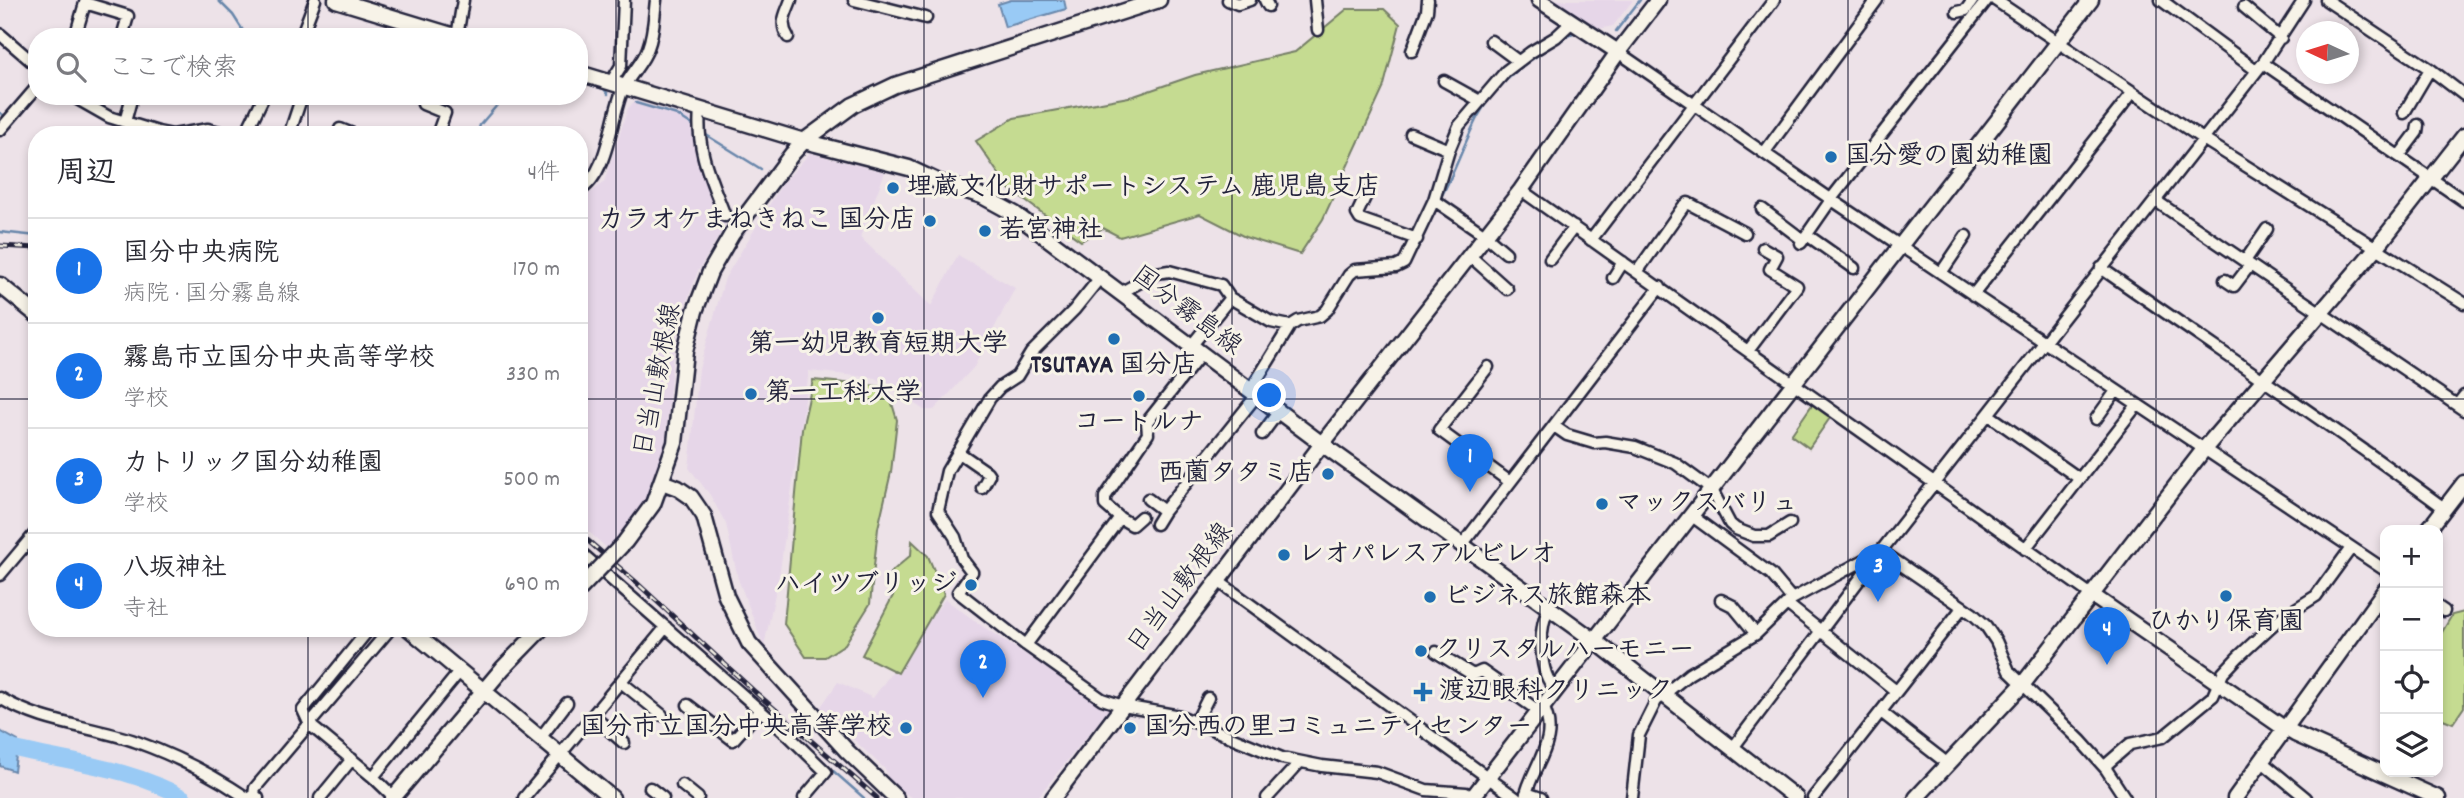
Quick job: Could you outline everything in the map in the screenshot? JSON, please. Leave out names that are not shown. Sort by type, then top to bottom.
[{"type":"street","points":[[305,28],[316,0]]},
{"type":"street","points":[[336,0],[428,28]]},
{"type":"street","points":[[458,28],[463,0]]},
{"type":"street","points":[[588,183],[599,166],[621,66],[624,0]]},
{"type":"street","points":[[617,85],[629,75],[648,51],[656,0]]},
{"type":"street","points":[[788,37],[782,23],[792,0]]},
{"type":"street","points":[[854,0],[926,18]]},
{"type":"street","name":"日当山敷根線","points":[[588,581],[625,542],[653,504],[662,482],[675,443],[685,351],[695,311],[710,272],[732,234],[804,141],[853,105],[895,85],[1159,0]]},
{"type":"street","points":[[1228,0],[1238,4],[1250,0]]},
{"type":"street","points":[[1315,0],[1318,30]]},
{"type":"street","points":[[1412,51],[1427,11],[1428,0]]},
{"type":"street","points":[[1539,0],[1941,274],[2380,567]]},
{"type":"street","name":"日当山敷根線","points":[[1053,798],[1322,444],[1521,190],[1658,0]]},
{"type":"street","points":[[1591,240],[1774,0]]},
{"type":"street","points":[[1763,153],[1877,0]]},
{"type":"street","points":[[1957,12],[1966,10],[1973,0]]},
{"type":"street","points":[[1804,239],[1987,0]]},
{"type":"street","points":[[1995,0],[2203,139],[2464,303]]},
{"type":"street","points":[[1099,279],[1074,310],[1031,353],[1017,376],[1000,387],[990,398],[947,471],[938,511],[956,537],[962,559],[971,570],[958,592],[1102,699],[1123,706],[1180,716],[1271,755],[1300,762],[1377,772],[1426,790],[1466,793],[1473,798],[2091,0]]},
{"type":"street","points":[[2161,0],[2464,201]]},
{"type":"street","points":[[1732,749],[1881,551],[2259,67],[2304,0]]},
{"type":"street","points":[[2326,0],[2430,69],[2464,95]]},
{"type":"street","points":[[78,28],[85,2],[128,16],[125,28]]},
{"type":"street","points":[[2244,8],[2281,38]]},
{"type":"street","points":[[1120,293],[1143,280],[1169,271],[1228,294],[1271,322],[1294,324],[1327,310],[1355,270],[1396,267],[1404,263],[1434,200],[1459,126],[1476,113],[1480,102],[1509,74],[1518,61],[1533,55],[1572,22]]},
{"type":"street","points":[[0,34],[28,58]]},
{"type":"street","points":[[1491,41],[1518,61]]},
{"type":"street","points":[[2404,113],[2430,69]]},
{"type":"street","name":"国分霧島線","points":[[588,76],[804,141],[909,168],[939,183],[982,197],[1015,214],[1322,444],[1595,641],[1796,798]]},
{"type":"street","points":[[1444,81],[1480,102]]},
{"type":"street","points":[[1973,295],[2133,92]]},
{"type":"street","points":[[0,130],[28,97]]},
{"type":"street","points":[[88,105],[109,117],[140,126]]},
{"type":"street","points":[[125,122],[130,105]]},
{"type":"street","points":[[250,126],[260,105]]},
{"type":"street","points":[[293,126],[299,105]]},
{"type":"street","points":[[425,105],[445,113],[440,126]]},
{"type":"street","points":[[700,110],[700,146],[725,216]]},
{"type":"street","points":[[2399,156],[2417,132],[2418,125]]},
{"type":"street","points":[[1411,134],[1449,150]]},
{"type":"street","points":[[1916,798],[2022,684],[2205,449],[2321,314],[2464,136]]},
{"type":"street","points":[[1521,190],[2220,685],[2286,728],[2438,798]]},
{"type":"street","points":[[1367,192],[1357,214],[1360,219],[1416,239]]},
{"type":"street","points":[[1434,200],[1485,235],[1506,254]]},
{"type":"street","points":[[2156,201],[2460,407],[2464,396]]},
{"type":"street","points":[[1637,272],[1683,207],[1689,204],[1745,233]]},
{"type":"street","points":[[1762,209],[1804,239],[1854,268]]},
{"type":"street","points":[[1550,259],[1574,227]]},
{"type":"street","points":[[2225,280],[2234,286],[2267,229]]},
{"type":"street","points":[[1941,274],[1966,236]]},
{"type":"street","points":[[1748,351],[1797,286],[1770,269],[1777,256],[1763,248]]},
{"type":"street","points":[[1469,255],[1507,289]]},
{"type":"street","points":[[1613,278],[1623,262]]},
{"type":"street","points":[[2101,268],[2360,446],[2444,508]]},
{"type":"street","points":[[0,285],[28,308]]},
{"type":"street","points":[[1462,545],[1660,287]]},
{"type":"street","points":[[1141,517],[1132,525],[1105,505],[1105,497],[1149,435],[1147,422],[1196,350],[1228,294]]},
{"type":"street","points":[[1156,524],[1254,393],[1294,324]]},
{"type":"street","points":[[1489,367],[1439,430],[1510,482]]},
{"type":"street","points":[[2096,419],[2116,391]]},
{"type":"street","points":[[2025,549],[2137,405]]},
{"type":"street","points":[[1262,434],[1279,411]]},
{"type":"street","points":[[1989,415],[2080,479]]},
{"type":"street","points":[[1554,426],[1567,435],[1594,443],[1635,447],[1682,466],[1712,490],[1730,524],[1736,529],[1754,536],[1769,536],[1790,523]]},
{"type":"street","points":[[958,452],[987,472],[989,475],[982,488]]},
{"type":"street","points":[[662,482],[691,497],[704,516],[726,596],[749,643],[847,751],[896,798]]},
{"type":"street","points":[[2432,525],[2464,483]]},
{"type":"street","points":[[1148,499],[1164,510]]},
{"type":"street","points":[[1692,516],[1771,574],[1789,602],[1821,633],[1896,691]]},
{"type":"street","points":[[1026,645],[1120,518]]},
{"type":"street","points":[[0,575],[28,542]]},
{"type":"street","points":[[2106,769],[2106,764],[2130,744],[2163,737],[2213,696],[2223,673],[2277,620],[2316,596],[2351,548]]},
{"type":"street","points":[[1632,798],[1639,735],[1656,701],[1689,674],[1756,634],[1789,602],[1881,551]]},
{"type":"street","points":[[1881,551],[1986,626],[2009,671],[2081,741],[2106,769],[2125,798]]},
{"type":"street","points":[[588,559],[760,710],[826,772],[804,798]]},
{"type":"street","points":[[1218,581],[1402,717],[1490,777],[1522,796],[1532,793],[1541,798]]},
{"type":"street","points":[[2235,798],[2380,597]]},
{"type":"street","points":[[1721,600],[1733,606],[1756,634]]},
{"type":"street","points":[[1549,607],[1543,619],[1540,642],[1549,684],[1556,691]]},
{"type":"street","points":[[1813,798],[1962,608]]},
{"type":"street","points":[[524,798],[666,627]]},
{"type":"street","points":[[363,637],[303,710],[310,725],[394,798],[503,668],[533,637]]},
{"type":"street","points":[[258,798],[254,794],[255,788],[383,637]]},
{"type":"street","points":[[419,637],[612,798]]},
{"type":"street","points":[[1436,652],[1473,675],[1482,671],[1542,709],[1548,717],[1548,736],[1542,759],[1522,796]]},
{"type":"street","points":[[373,777],[460,671]]},
{"type":"street","points":[[621,682],[662,715]]},
{"type":"street","points":[[0,698],[45,719],[135,741],[164,752],[247,798]]},
{"type":"street","points":[[1196,722],[1208,698]]},
{"type":"street","points":[[541,737],[567,704]]},
{"type":"street","points":[[688,705],[735,742],[760,710]]},
{"type":"street","points":[[1881,712],[1948,764]]},
{"type":"street","points":[[593,716],[624,743]]},
{"type":"street","points":[[320,798],[352,760]]},
{"type":"street","points":[[2261,761],[2306,798]]},
{"type":"street","points":[[1273,796],[1300,762]]},
{"type":"street","points":[[682,785],[698,798]]},
{"type":"street","points":[[650,788],[663,798]]},
{"type":"shaded area","points":[[1550,0],[1633,0],[1613,26],[1593,30]]},
{"type":"shaded area","points":[[635,101],[694,119],[698,156],[725,226],[698,271],[682,315],[673,353],[664,457],[646,503],[609,550],[588,531],[588,195],[604,182],[628,108]]},
{"type":"shaded area","name":"第一工科大学","points":[[810,153],[885,172],[860,237],[931,306],[958,255],[1015,288],[974,367],[934,410],[924,410],[876,378],[809,371],[780,570],[764,646],[738,579],[726,524],[710,495],[689,468],[699,369],[725,278],[782,184]]},
{"type":"shaded area","points":[[945,599],[1109,709],[1037,798],[912,798],[888,782],[886,770],[820,708],[838,682],[873,698]]},
{"type":"green space","points":[[1347,9],[1384,9],[1400,24],[1383,89],[1323,219],[1300,254],[1245,237],[1200,214],[1120,237],[1103,228],[1081,241],[1009,189],[976,141],[1014,118],[1134,96],[1195,75],[1295,52]]},
{"type":"green space","points":[[813,380],[887,387],[897,420],[891,472],[878,528],[870,604],[845,644],[825,657],[806,657],[784,624],[802,429]]},
{"type":"green space","points":[[1814,402],[1832,415],[1809,448],[1791,435]]},
{"type":"green space","points":[[912,541],[928,556],[944,594],[898,673],[862,655],[896,590],[890,573],[911,555]]},
{"type":"green space","points":[[2464,612],[2464,707],[2453,723],[2443,719],[2443,630],[2452,615]]},
{"type":"water","points":[[1011,0],[1064,0],[1066,9],[1005,27],[998,4]]},
{"type":"water","points":[[0,731],[18,741],[14,771],[0,766]]},
{"type":"waterway","points":[[218,0],[241,28]]},
{"type":"waterway","points":[[1616,31],[1640,0]]},
{"type":"waterway","points":[[1441,197],[1477,118],[1496,91],[1532,59],[1573,33]]},
{"type":"waterway","points":[[588,84],[604,89],[608,94]]},
{"type":"waterway","points":[[636,103],[677,115],[694,126]]},
{"type":"waterway","points":[[15,120],[29,105]]},
{"type":"waterway","points":[[480,126],[497,105]]},
{"type":"waterway","points":[[0,113],[5,116]]},
{"type":"waterway","points":[[703,133],[761,169]]},
{"type":"waterway","points":[[0,232],[28,235]]},
{"type":"waterway","points":[[1157,278],[1178,278]]},
{"type":"waterway","points":[[1235,295],[1253,306]]},
{"type":"waterway","points":[[0,745],[116,771],[184,798]]},
{"type":"waterway","points":[[815,755],[864,798]]},
{"type":"railway","points":[[0,246],[28,248]]},
{"type":"railway","points":[[588,541],[877,798]]},
{"type":"place","name":"国分愛の園幼稚園","points":[[1831,157]]},
{"type":"place","name":"埋蔵文化財サポートシステム 鹿児島支店","points":[[893,188]]},
{"type":"place","name":"カラオケまねきねこ 国分店","points":[[930,221]]},
{"type":"place","name":"若宮神社","points":[[985,231]]},
{"type":"place","name":"第一幼児教育短期大学","points":[[878,318]]},
{"type":"place","name":"TSUTAYA 国分店","points":[[1114,339]]},
{"type":"place","name":"第一工科大学","points":[[751,394]]},
{"type":"place","name":"コートルナ","points":[[1139,396]]},
{"type":"place","name":"西薗タタミ店","points":[[1328,474]]},
{"type":"place","name":"国分中央病院","points":[[1470,492]]},
{"type":"place","name":"マックスバリュ","points":[[1602,504]]},
{"type":"place","name":"レオパレスアルビレオ","points":[[1284,555]]},
{"type":"place","name":"ハイツブリッジ","points":[[971,585]]},
{"type":"place","name":"ひかり保育園","points":[[2226,596]]},
{"type":"place","name":"ビジネス旅館森本","points":[[1430,597]]},
{"type":"place","name":"カトリック国分幼稚園","points":[[1878,602]]},
{"type":"place","name":"クリスタルハーモニー","points":[[1421,651]]},
{"type":"place","name":"八坂神社","points":[[2107,665]]},
{"type":"place","name":"渡辺眼科クリニック","points":[[1423,692]]},
{"type":"place","name":"霧島市立国分中央高等学校","points":[[983,698]]},
{"type":"place","name":"国分市立国分中央高等学校","points":[[906,728]]},
{"type":"place","name":"国分西の里コミュニティセンター","points":[[1130,728]]}]
